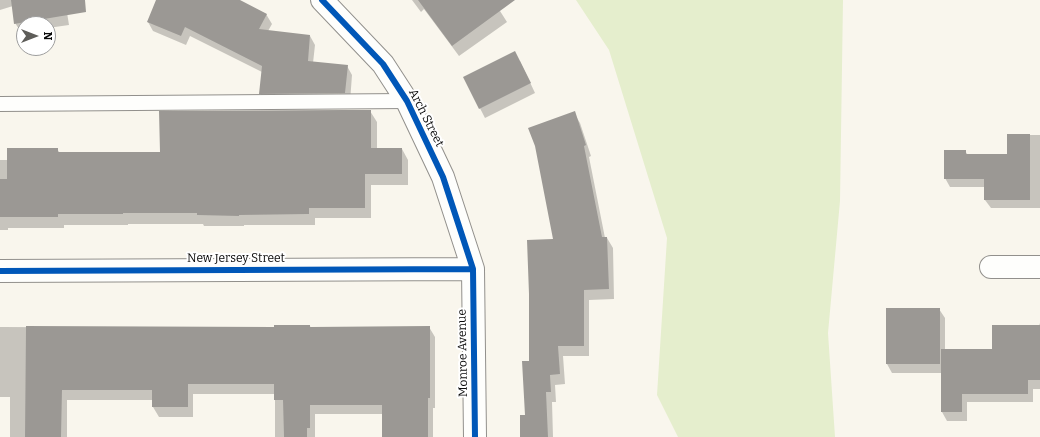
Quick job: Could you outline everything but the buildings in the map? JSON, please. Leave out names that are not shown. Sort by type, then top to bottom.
[{"type":"street","name":"Arch Street","points":[[322,0],[383,64],[407,101],[443,177],[473,268]]},
{"type":"street","points":[[991,267],[1040,267]]},
{"type":"street","name":"New Jersey Street","points":[[0,271],[473,268]]},
{"type":"street","name":"Monroe Avenue","points":[[473,268],[475,437]]},
{"type":"lane","points":[[0,104],[407,101]]},
{"type":"green space","points":[[576,0],[843,0],[840,201],[828,333],[835,437],[678,437],[657,395],[667,238],[609,50]]},
{"type":"cycle path","points":[[322,0],[383,64],[407,101],[443,177],[473,269],[475,437]]},
{"type":"cycle path","points":[[0,271],[473,269]]}]
